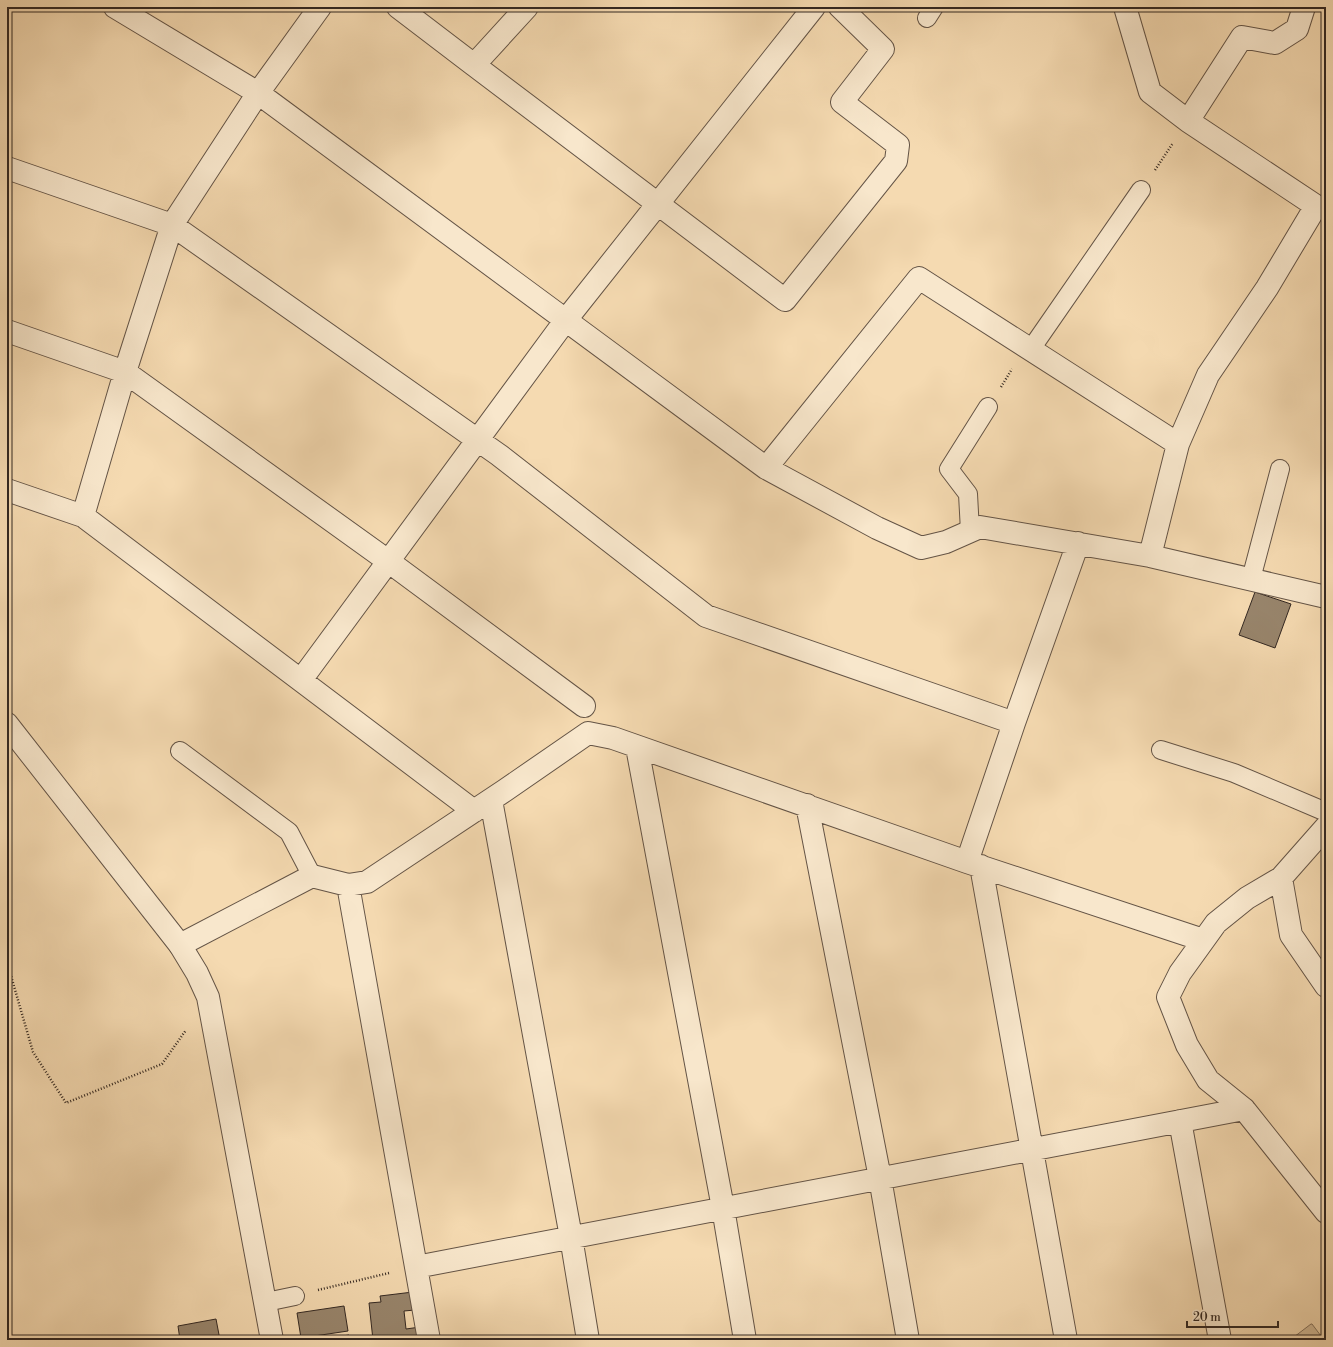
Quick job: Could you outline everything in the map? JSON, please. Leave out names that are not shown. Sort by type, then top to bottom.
[{"type":"street","points":[[115,7],[258,93],[766,468],[877,528],[921,548],[946,542],[980,527],[1150,556],[1326,597]]},
{"type":"street","points":[[83,516],[125,372],[172,225],[258,93],[320,7]]},
{"type":"street","points":[[398,7],[659,203],[785,300],[896,162],[898,145],[842,102],[883,49],[840,7]]},
{"type":"street","points":[[474,65],[527,7]]},
{"type":"street","points":[[301,680],[565,321],[814,7]]},
{"type":"street","points":[[1125,7],[1150,92],[1188,121],[1316,206],[1267,288],[1208,375],[1178,444],[1150,556]]},
{"type":"street","points":[[1188,121],[1242,37],[1275,43],[1297,29],[1304,7]]},
{"type":"street","points":[[7,168],[172,225],[478,440],[706,616],[1014,723]]},
{"type":"street","points":[[766,468],[919,278],[1178,444]]},
{"type":"street","points":[[7,331],[125,372],[388,561],[584,706]]},
{"type":"street","points":[[7,490],[83,516],[301,680],[482,806],[571,1237],[588,1340]]},
{"type":"street","points":[[1066,1340],[1032,1149],[974,864],[1014,723],[1078,543]]},
{"type":"street","points":[[7,724],[180,945],[197,973],[208,997],[272,1340]]},
{"type":"street","points":[[180,945],[312,876],[348,885],[367,882],[482,806],[588,733],[609,729],[637,747],[974,864],[1203,940]]},
{"type":"street","points":[[637,747],[723,1208],[745,1340]]},
{"type":"street","points":[[807,805],[880,1178],[908,1340]]},
{"type":"street","points":[[1326,827],[1281,878],[1247,898],[1216,923],[1180,973],[1168,997],[1187,1045],[1208,1080],[1244,1109],[1326,1212]]},
{"type":"street","points":[[1281,878],[1291,935],[1326,986]]},
{"type":"street","points":[[348,885],[412,1268],[429,1340]]},
{"type":"street","points":[[412,1268],[1244,1109]]},
{"type":"street","points":[[1180,1121],[1220,1340]]},
{"type":"lane","points":[[1028,348],[1141,190]]},
{"type":"lane","points":[[970,531],[968,494],[949,469],[988,407]]},
{"type":"lane","points":[[1251,579],[1280,469]]},
{"type":"lane","points":[[1161,750],[1234,773],[1326,812]]},
{"type":"lane","points":[[180,751],[289,832],[312,876]]},
{"type":"lane","points":[[266,1302],[295,1296]]},
{"type":"path","points":[[1141,190],[1188,121]]},
{"type":"path","points":[[988,407],[1028,348]]},
{"type":"path","points":[[7,962],[34,1052],[66,1103],[162,1064],[208,997]]},
{"type":"path","points":[[295,1296],[412,1268]]},
{"type":"shaded area","points":[[1311,1324],[1324,1340],[1290,1340]]},
{"type":"building","points":[[1255,592],[1291,604],[1275,648],[1239,635]]},
{"type":"building","points":[[413,1292],[415,1310],[404,1311],[406,1329],[420,1327],[421,1340],[373,1340],[369,1303],[381,1302],[380,1296]]},
{"type":"building","points":[[344,1306],[348,1331],[301,1338],[297,1313]]},
{"type":"building","points":[[216,1319],[220,1340],[180,1340],[178,1326]]},
{"type":"building","points":[[349,1335],[350,1340],[315,1340]]}]
